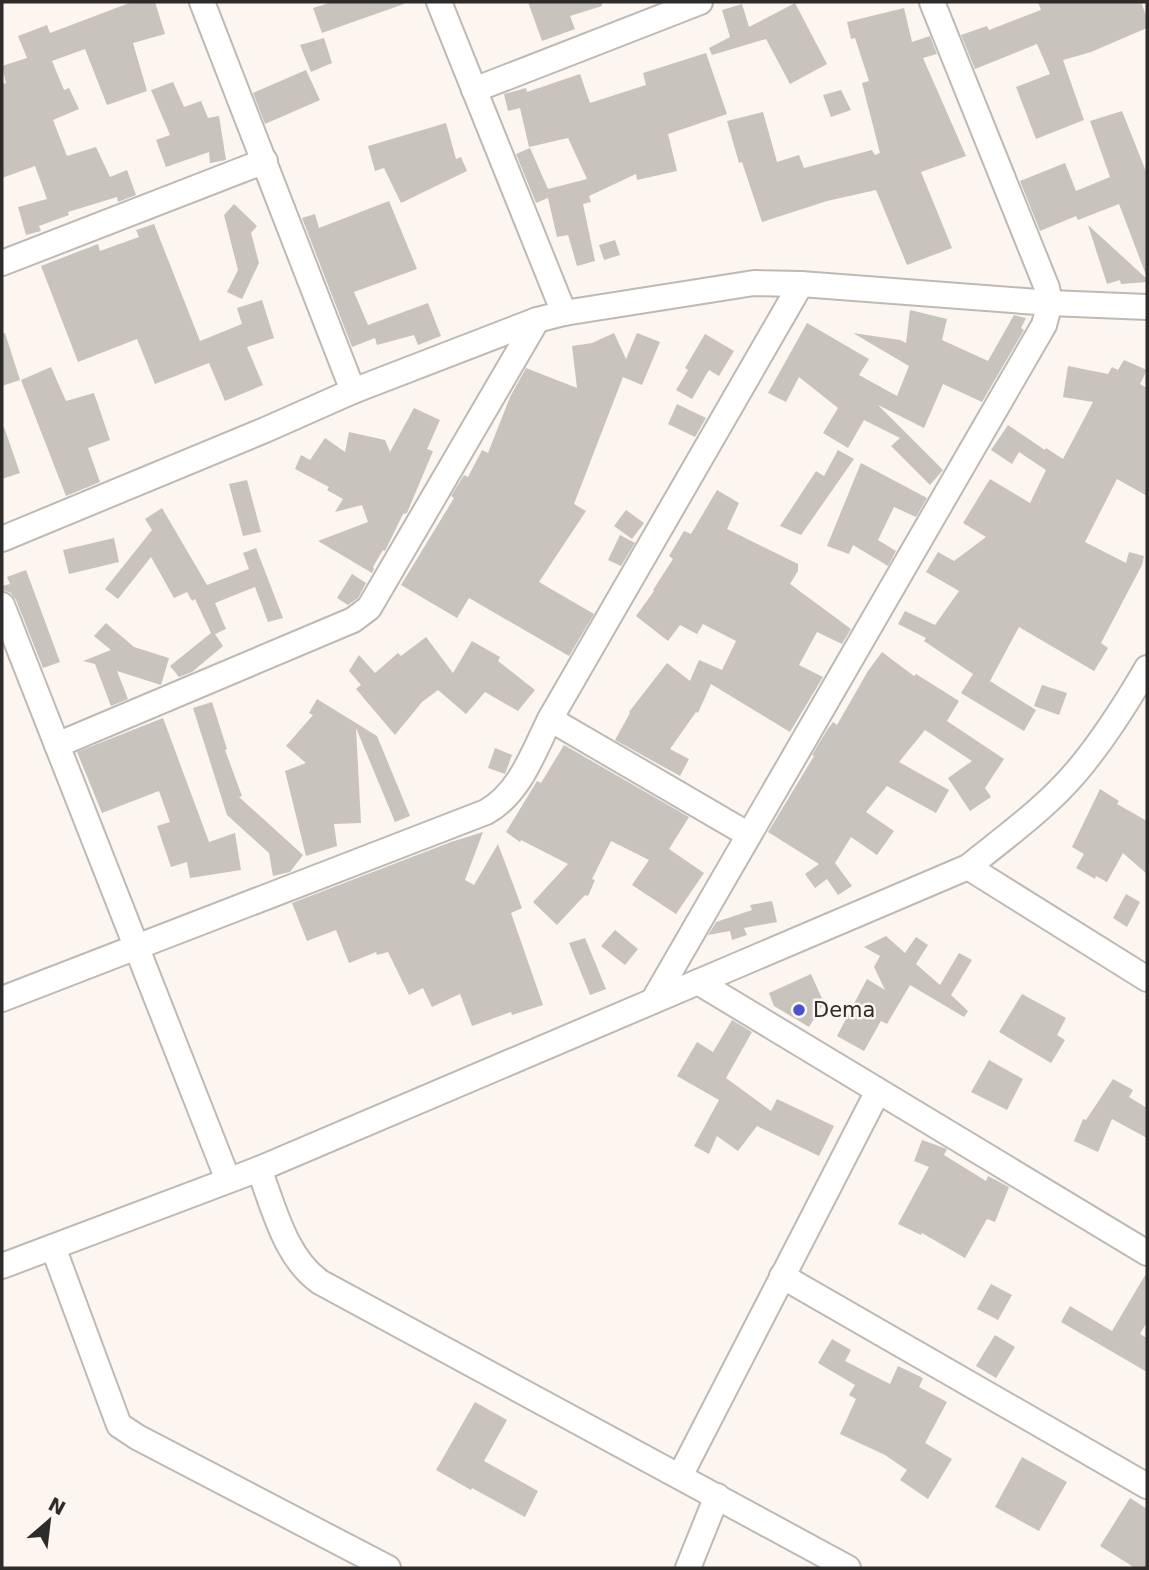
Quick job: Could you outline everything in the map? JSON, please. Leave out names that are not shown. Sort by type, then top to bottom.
[{"type":"street","points":[[202,2],[353,391]]},
{"type":"street","points":[[439,2],[564,313]]},
{"type":"street","points":[[474,90],[700,2]]},
{"type":"street","points":[[653,1001],[1044,325],[1050,303],[1047,288],[932,2]]},
{"type":"street","points":[[2,263],[265,161]]},
{"type":"street","points":[[2,539],[353,391],[537,320],[564,313],[754,283],[1147,307]]},
{"type":"street","points":[[2,999],[486,811],[507,797],[801,284]]},
{"type":"street","points":[[57,745],[353,620],[369,608],[537,320]]},
{"type":"street","points":[[2,605],[228,1180]]},
{"type":"street","points":[[2,1266],[259,1169],[968,867],[1041,807],[1076,772],[1102,739],[1147,668]]},
{"type":"street","points":[[550,719],[749,835]]},
{"type":"street","points":[[968,867],[1147,979]]},
{"type":"street","points":[[698,982],[1147,1253]]},
{"type":"street","points":[[680,1476],[878,1091]]},
{"type":"street","points":[[259,1169],[292,1253],[307,1273],[320,1282],[848,1568]]},
{"type":"street","points":[[53,1247],[119,1424],[137,1437],[388,1568]]},
{"type":"street","points":[[782,1276],[1147,1486]]},
{"type":"street","points":[[688,1568],[717,1496]]},
{"type":"building","points":[[132,2],[155,2],[165,34],[133,43],[147,91],[107,105],[85,49],[52,61],[64,90],[69,88],[79,109],[53,120],[67,156],[96,147],[110,177],[127,170],[136,195],[118,202],[117,197],[68,212],[69,215],[39,226],[41,231],[26,235],[18,207],[47,199],[35,166],[2,178],[2,84],[6,83],[2,66],[27,58],[18,36],[47,25],[50,33]]},
{"type":"building","points":[[332,2],[404,4],[322,33],[313,8]]},
{"type":"building","points":[[528,2],[602,2],[602,6],[570,16],[575,29],[542,41]]},
{"type":"building","points":[[1038,2],[1141,2],[1147,18],[1147,28],[1091,52],[1063,60],[1084,120],[1036,139],[1016,87],[1050,74],[1037,44],[975,69],[961,35],[987,26],[989,30],[1041,10]]},
{"type":"building","points":[[795,3],[827,64],[790,84],[766,39],[712,55],[709,48],[730,37],[722,10],[742,4],[749,27]]},
{"type":"building","points":[[904,8],[912,42],[930,36],[937,54],[923,58],[966,156],[921,172],[952,248],[907,265],[876,190],[827,201],[762,222],[742,162],[739,163],[727,121],[763,112],[777,162],[799,155],[804,168],[872,150],[875,155],[880,153],[862,83],[869,81],[855,38],[851,39],[847,22]]},
{"type":"building","points":[[324,38],[332,63],[311,72],[300,45]]},
{"type":"building","points":[[706,53],[727,114],[668,134],[677,171],[637,180],[636,174],[589,196],[591,202],[583,204],[595,261],[577,266],[568,235],[557,237],[548,198],[536,203],[516,154],[530,148],[548,189],[587,179],[568,138],[529,147],[520,108],[508,111],[504,94],[526,88],[527,92],[580,74],[590,103],[646,85],[643,73]]},
{"type":"building","points":[[306,70],[320,100],[265,124],[253,93]]},
{"type":"building","points":[[173,82],[184,107],[201,101],[208,118],[219,116],[226,160],[210,163],[209,152],[166,167],[156,140],[170,135],[151,90]]},
{"type":"building","points":[[841,90],[851,110],[831,117],[823,95]]},
{"type":"building","points":[[1122,111],[1147,174],[1146,275],[1119,204],[1078,220],[1076,216],[1040,231],[1020,181],[1065,163],[1076,191],[1110,177],[1090,121]]},
{"type":"building","points":[[446,123],[456,159],[461,157],[467,171],[401,203],[384,168],[375,171],[368,146]]},
{"type":"building","points":[[389,201],[417,269],[354,292],[368,325],[428,303],[441,336],[418,345],[414,335],[377,345],[375,338],[352,347],[302,218],[315,214],[319,228]]},
{"type":"building","points":[[234,204],[257,226],[251,233],[259,263],[242,299],[227,292],[238,270],[224,215]]},
{"type":"building","points":[[154,224],[200,341],[242,324],[237,308],[262,300],[274,338],[247,347],[263,385],[225,401],[209,363],[155,384],[137,339],[78,362],[41,266],[98,244],[100,251],[139,237],[136,230]]},
{"type":"building","points":[[1088,225],[1147,279],[1147,282],[1121,284],[1120,280],[1107,284]]},
{"type":"building","points":[[615,240],[620,255],[604,260],[599,245]]},
{"type":"building","points":[[910,310],[947,319],[942,340],[988,361],[1014,315],[1026,318],[1021,328],[1024,330],[982,402],[943,384],[924,428],[878,405],[943,470],[930,485],[891,446],[900,438],[864,420],[848,448],[823,433],[838,408],[799,377],[786,402],[768,393],[807,323],[869,359],[859,375],[897,396],[909,366],[853,333],[906,343]]},
{"type":"building","points":[[5,333],[20,380],[2,386],[2,334]]},
{"type":"building","points":[[614,333],[626,359],[637,333],[660,342],[642,385],[623,377],[574,504],[586,511],[539,582],[594,614],[569,656],[469,598],[457,618],[401,585],[454,498],[451,496],[464,475],[468,477],[482,450],[488,453],[510,397],[526,368],[577,388],[572,346],[592,343]]},
{"type":"building","points":[[705,334],[734,351],[719,376],[709,370],[692,399],[676,390],[688,370],[685,368]]},
{"type":"building","points":[[1124,360],[1147,370],[1140,384],[1147,388],[1147,496],[1117,479],[1085,542],[1126,563],[1129,552],[1144,556],[1142,565],[1101,643],[1108,648],[1094,671],[1019,627],[990,681],[1036,710],[1024,731],[961,693],[973,674],[924,641],[926,638],[898,624],[905,611],[935,625],[959,591],[926,572],[938,552],[954,561],[986,537],[963,523],[990,479],[1030,503],[1046,470],[1019,452],[1012,464],[991,450],[1008,425],[1063,459],[1093,402],[1063,397],[1068,366],[1108,374],[1112,367],[1118,370]]},
{"type":"building","points":[[51,367],[66,401],[94,393],[110,440],[88,448],[100,482],[66,496],[21,380]]},
{"type":"building","points":[[677,404],[706,418],[695,437],[668,424]]},
{"type":"building","points":[[414,408],[440,420],[427,449],[433,451],[407,513],[403,514],[372,573],[318,541],[368,522],[362,505],[335,512],[343,499],[327,490],[329,487],[295,469],[301,455],[310,460],[325,438],[345,452],[349,432],[385,440],[390,452]]},
{"type":"building","points":[[2,427],[20,473],[2,479]]},
{"type":"building","points":[[838,450],[854,459],[801,535],[780,526],[816,471],[824,476]]},
{"type":"building","points":[[861,463],[927,498],[916,517],[894,507],[878,540],[896,551],[888,566],[853,545],[849,554],[827,546]]},
{"type":"building","points":[[247,480],[261,532],[243,536],[229,484]]},
{"type":"building","points":[[717,490],[739,503],[727,529],[798,564],[798,571],[790,584],[851,629],[842,644],[817,632],[799,665],[823,677],[790,732],[711,684],[698,713],[696,712],[670,749],[689,759],[680,776],[615,740],[629,712],[667,663],[690,681],[699,660],[722,670],[736,641],[703,624],[697,634],[680,625],[668,641],[636,616],[673,559],[669,556],[684,531],[691,534]]},
{"type":"building","points":[[162,508],[207,585],[249,569],[243,553],[256,548],[283,618],[268,622],[255,587],[215,603],[226,629],[215,634],[223,646],[192,672],[179,677],[170,666],[211,633],[195,599],[192,601],[187,592],[174,598],[151,557],[118,599],[105,589],[152,530],[145,519]]},
{"type":"building","points":[[626,510],[644,523],[632,539],[614,526]]},
{"type":"building","points":[[620,535],[635,543],[621,566],[608,560]]},
{"type":"building","points":[[114,538],[119,562],[69,574],[63,550]]},
{"type":"building","points":[[26,570],[60,662],[43,668],[16,600],[11,593],[2,590],[2,586],[10,584],[7,577]]},
{"type":"building","points":[[352,574],[366,583],[358,598],[348,605],[337,598]]},
{"type":"building","points":[[106,623],[134,647],[169,658],[161,685],[117,671],[128,699],[111,706],[95,664],[83,661],[111,650],[94,636]]},
{"type":"building","points":[[426,637],[453,673],[472,641],[500,657],[498,661],[535,690],[518,711],[485,692],[466,714],[438,690],[422,702],[395,735],[356,689],[361,685],[349,671],[359,655],[375,673],[398,653],[401,656]]},
{"type":"building","points":[[882,652],[914,676],[916,674],[959,701],[947,721],[1004,759],[985,788],[991,797],[970,811],[948,778],[972,761],[925,730],[899,762],[949,790],[936,813],[887,786],[866,812],[894,831],[877,855],[851,837],[835,863],[852,886],[838,895],[827,879],[815,888],[805,874],[819,864],[768,832],[827,730],[833,722],[837,725]]},
{"type":"building","points":[[1042,685],[1067,693],[1059,715],[1034,706]]},
{"type":"building","points":[[317,699],[377,736],[410,816],[395,822],[356,728],[361,823],[334,824],[337,846],[306,856],[285,771],[306,763],[286,746],[313,715],[309,713]]},
{"type":"building","points":[[212,702],[227,749],[225,750],[242,796],[239,797],[303,855],[290,872],[273,876],[269,853],[227,815],[193,708]]},
{"type":"building","points":[[163,718],[209,842],[235,833],[241,870],[190,878],[187,862],[171,867],[157,826],[170,822],[159,791],[102,813],[77,752]]},
{"type":"building","points":[[564,745],[689,817],[669,849],[704,873],[676,914],[632,885],[649,860],[611,841],[592,879],[595,880],[588,896],[585,895],[557,925],[533,902],[568,864],[521,840],[520,842],[506,832],[537,781],[541,783]]},
{"type":"building","points":[[495,748],[512,755],[505,774],[488,768]]},
{"type":"building","points":[[1100,789],[1119,801],[1117,804],[1147,821],[1147,874],[1123,853],[1107,882],[1096,876],[1095,879],[1076,868],[1084,854],[1072,847]]},
{"type":"building","points":[[483,832],[465,880],[474,885],[498,844],[522,908],[511,913],[543,1005],[512,1015],[511,1012],[472,1026],[460,994],[432,1007],[423,988],[409,995],[388,952],[377,955],[376,952],[349,963],[336,930],[307,941],[292,903]]},
{"type":"building","points":[[1126,894],[1140,902],[1127,927],[1113,918]]},
{"type":"building","points":[[772,901],[777,922],[744,928],[747,935],[732,940],[730,931],[708,935],[716,922],[752,910],[750,905]]},
{"type":"building","points":[[615,930],[638,949],[625,965],[601,946]]},
{"type":"building","points":[[886,936],[905,953],[916,937],[928,945],[916,964],[940,985],[959,953],[972,960],[951,995],[968,1011],[964,1017],[910,985],[887,1024],[881,1021],[864,1051],[837,1036],[867,979],[885,990],[874,967],[880,956],[864,947]]},
{"type":"building","points":[[585,938],[606,989],[590,995],[569,943]]},
{"type":"building","points":[[811,974],[824,1003],[809,1027],[774,1006],[769,993]]},
{"type":"building","points":[[1022,994],[1066,1018],[1057,1035],[1065,1040],[1051,1063],[999,1032]]},
{"type":"building","points":[[732,1020],[752,1032],[726,1078],[771,1111],[777,1099],[834,1126],[819,1156],[757,1126],[738,1151],[717,1136],[709,1154],[694,1146],[719,1100],[677,1076],[697,1042],[713,1052]]},
{"type":"building","points":[[989,1060],[1023,1079],[1007,1110],[971,1092]]},
{"type":"building","points":[[1113,1079],[1133,1090],[1129,1097],[1147,1108],[1147,1138],[1112,1119],[1098,1152],[1074,1141],[1083,1119],[1086,1120]]},
{"type":"building","points":[[922,1140],[947,1149],[944,1155],[986,1181],[988,1176],[1009,1187],[995,1222],[987,1219],[965,1258],[922,1233],[921,1235],[898,1224],[929,1167],[914,1161]]},
{"type":"building","points":[[1147,1272],[1147,1322],[1140,1334],[1147,1338],[1147,1372],[1061,1322],[1070,1306],[1112,1331]]},
{"type":"building","points":[[991,1284],[1012,1295],[998,1320],[977,1309]]},
{"type":"building","points":[[995,1335],[1015,1347],[996,1378],[976,1366]]},
{"type":"building","points":[[832,1339],[851,1350],[845,1361],[890,1384],[898,1366],[923,1378],[919,1387],[947,1402],[925,1443],[952,1459],[928,1499],[900,1480],[907,1470],[885,1455],[840,1434],[856,1399],[849,1395],[855,1385],[818,1363]]},
{"type":"building","points":[[475,1402],[507,1420],[484,1461],[538,1491],[525,1517],[436,1470]]},
{"type":"building","points":[[1022,1457],[1067,1482],[1039,1531],[995,1507]]},
{"type":"building","points":[[1130,1498],[1147,1509],[1147,1568],[1135,1568],[1100,1546]]},
{"type":"place","name":"Dema","points":[[799,1010]]}]
